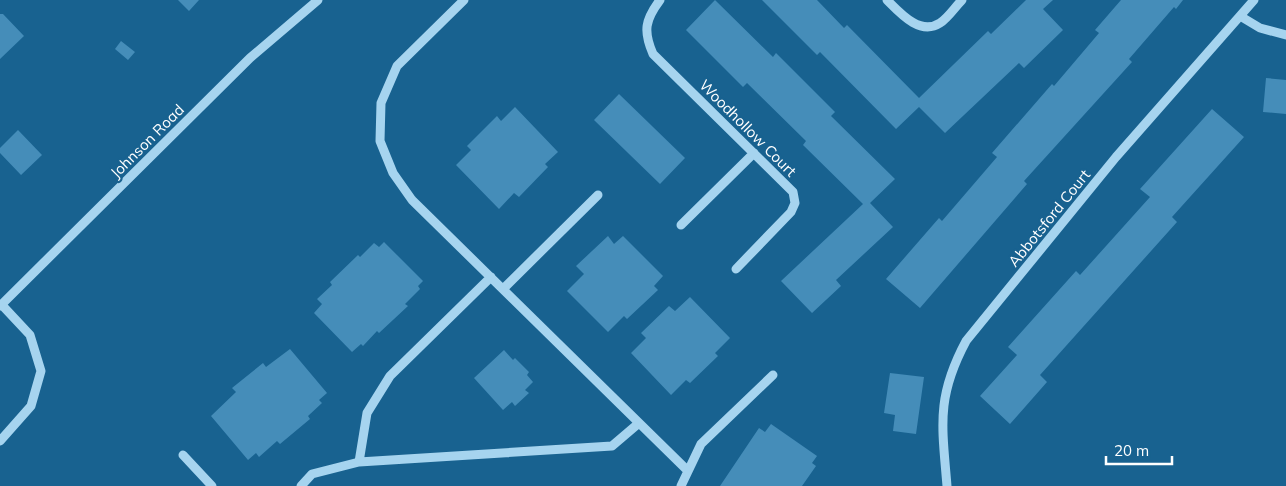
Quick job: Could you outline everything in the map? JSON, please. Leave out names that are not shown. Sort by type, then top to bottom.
[{"type":"street","points":[[464,0],[397,66],[381,103],[380,141],[393,173],[412,200],[687,470]]},
{"type":"street","name":"Woodhollow Court","points":[[660,0],[649,14],[646,28],[647,40],[653,54],[793,192],[795,203],[791,212],[736,269]]},
{"type":"street","points":[[887,0],[918,25],[930,27],[940,23],[962,0]]},
{"type":"street","name":"Abbotsford Court","points":[[947,486],[941,419],[945,392],[953,366],[966,341],[1116,157],[1254,0]]},
{"type":"street","name":"Johnson Road","points":[[1,306],[250,58],[317,1]]},
{"type":"street","points":[[1240,16],[1260,28],[1286,35]]},
{"type":"street","points":[[681,225],[754,153]]},
{"type":"street","points":[[503,289],[598,195]]},
{"type":"street","points":[[359,462],[367,413],[390,376],[491,277]]},
{"type":"street","points":[[0,441],[31,406],[41,371],[30,335],[1,306]]},
{"type":"street","points":[[681,486],[701,444],[773,375]]},
{"type":"street","points":[[301,486],[312,474],[359,462],[612,446],[639,423]]},
{"type":"street","points":[[183,455],[212,486]]},
{"type":"building","points":[[178,0],[199,0],[189,11]]},
{"type":"building","points":[[715,0],[773,57],[776,53],[835,112],[831,116],[895,179],[870,203],[893,227],[836,280],[841,286],[812,313],[781,281],[863,204],[803,145],[806,141],[747,83],[743,87],[686,30]]},
{"type":"building","points":[[762,0],[817,0],[844,28],[847,25],[919,98],[988,31],[991,34],[1026,0],[1053,0],[1043,9],[1063,30],[1024,68],[1019,63],[945,133],[919,107],[896,129],[820,52],[817,55]]},
{"type":"building","points":[[1121,0],[1183,0],[1176,9],[1174,7],[1129,59],[1132,62],[1024,181],[1027,184],[920,308],[886,279],[939,218],[942,221],[997,157],[992,153],[1052,84],[1054,86],[1099,33],[1095,30]]},
{"type":"building","points":[[0,14],[3,14],[24,36],[0,59]]},
{"type":"building","points":[[121,41],[135,52],[128,60],[115,49]]},
{"type":"building","points":[[1266,78],[1286,80],[1286,114],[1263,112]]},
{"type":"building","points":[[619,94],[685,158],[660,184],[594,120]]},
{"type":"building","points":[[515,107],[558,152],[545,164],[548,167],[519,197],[514,193],[499,209],[456,165],[471,150],[467,146],[497,116],[501,121]]},
{"type":"building","points":[[1212,109],[1244,137],[1172,217],[1177,222],[1040,375],[1047,382],[1010,424],[980,396],[1017,355],[1008,347],[1076,271],[1080,275],[1150,197],[1140,189]]},
{"type":"building","points":[[18,130],[42,155],[21,175],[0,153],[0,148]]},
{"type":"building","points":[[608,236],[614,244],[623,236],[663,276],[654,286],[658,290],[627,319],[624,316],[608,332],[567,291],[584,274],[576,266]]},
{"type":"building","points":[[384,242],[423,281],[418,286],[420,289],[405,304],[408,306],[379,333],[377,331],[363,346],[361,344],[352,352],[314,313],[322,304],[317,299],[332,285],[330,282],[358,255],[360,257],[374,243],[379,247]]},
{"type":"building","points":[[690,297],[730,338],[715,353],[718,356],[690,383],[686,380],[671,395],[631,353],[646,338],[641,333],[669,306],[675,311]]},
{"type":"building","points":[[290,349],[327,393],[319,400],[322,403],[308,416],[310,419],[280,444],[277,441],[259,457],[256,453],[248,460],[211,416],[236,392],[232,388],[263,363],[266,367]]},
{"type":"building","points":[[504,350],[513,360],[515,358],[529,372],[527,375],[533,382],[525,390],[529,393],[515,406],[512,402],[503,410],[474,378]]},
{"type":"building","points":[[890,373],[924,377],[916,434],[893,431],[895,415],[884,413]]},
{"type":"building","points":[[771,424],[817,456],[812,463],[816,466],[802,486],[720,486],[759,428],[765,432]]}]
